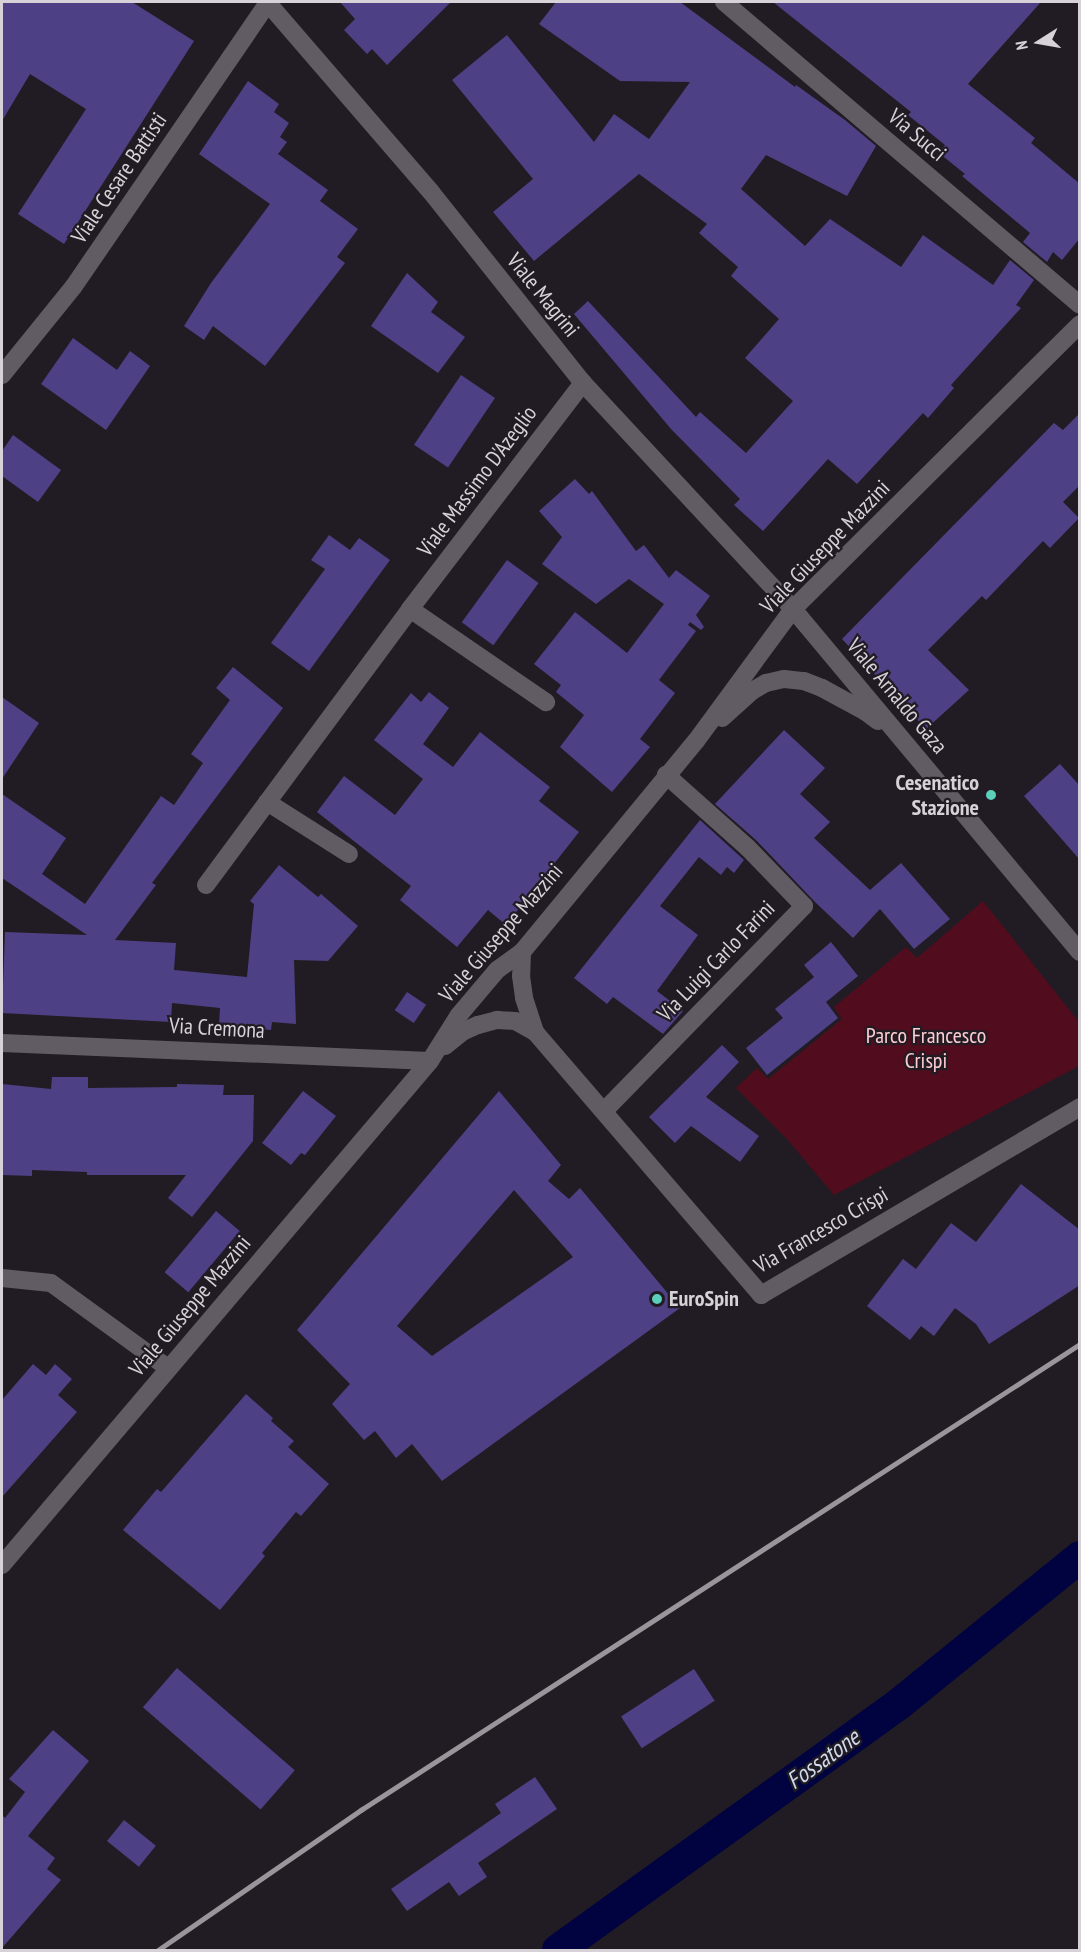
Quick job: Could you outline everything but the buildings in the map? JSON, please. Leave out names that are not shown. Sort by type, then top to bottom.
[{"type":"street","name":"Viale Cesare Battisti","points":[[2,375],[74,286],[268,2]]},
{"type":"street","name":"Viale Magrini","points":[[268,2],[431,192],[583,382],[793,609]]},
{"type":"street","name":"Via Succi","points":[[724,2],[1080,304]]},
{"type":"street","name":"Viale Giuseppe Mazzini","points":[[2,1565],[435,1056],[459,1016],[497,970],[522,952],[696,741],[793,609],[1080,324]]},
{"type":"street","name":"Viale Massimo D'Azeglio","points":[[206,885],[410,609],[583,382]]},
{"type":"street","points":[[410,609],[546,702]]},
{"type":"street","name":"Viale Arnaldo Gaza","points":[[793,609],[1080,952]]},
{"type":"street","points":[[696,741],[752,691],[784,679],[804,681],[822,688],[866,712],[907,746]]},
{"type":"street","name":"Via Luigi Carlo Farini","points":[[604,1110],[804,906],[748,848],[666,775]]},
{"type":"street","points":[[267,802],[349,854]]},
{"type":"street","name":"Via Francesco Crispi","points":[[522,952],[524,998],[535,1032]]},
{"type":"street","name":"Via Francesco Crispi","points":[[435,1056],[462,1032],[497,1020],[515,1022],[535,1032],[761,1295],[1080,1107]]},
{"type":"street","name":"Via Cremona","points":[[2,1043],[435,1056]]},
{"type":"street","points":[[2,1278],[51,1282],[168,1368]]},
{"type":"green space","name":"Parco Francesco Crispi","points":[[983,901],[1079,1022],[1079,1066],[834,1195],[786,1138],[736,1088],[757,1068],[768,1079],[842,1019],[834,1007],[906,947],[917,958]]},
{"type":"waterway","name":"Fossatone","points":[[558,1950],[899,1704],[1080,1557]]},
{"type":"railway","points":[[158,1950],[361,1810],[1080,1344]]},
{"type":"place","name":"Cesenatico Stazione","points":[[991,795]]},
{"type":"place","name":"EuroSpin","points":[[657,1299]]}]
